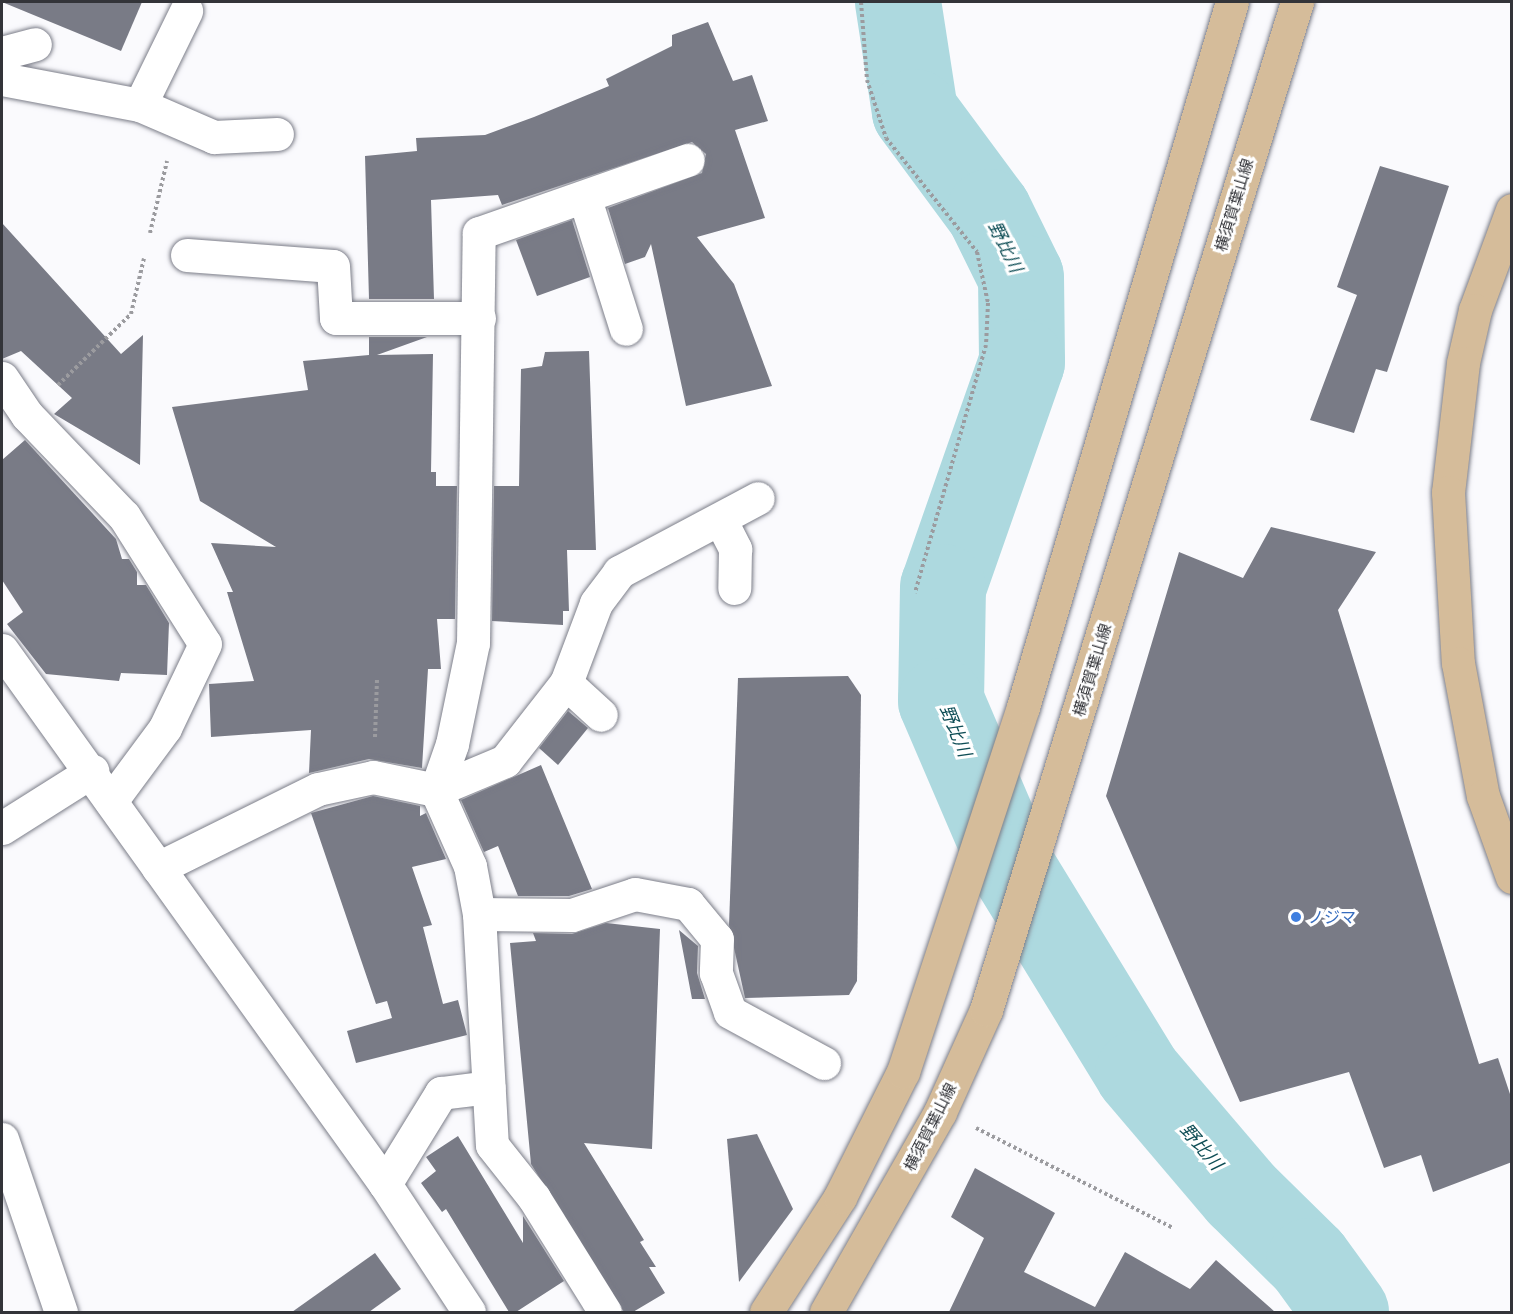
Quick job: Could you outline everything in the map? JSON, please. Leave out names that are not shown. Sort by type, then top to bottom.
[{"type":"main road","points":[[766,1312],[840,1197],[903,1072],[1023,707],[1232,2]]},
{"type":"main road","name":"横須賀葉山線","points":[[826,1312],[896,1195],[986,1010],[1297,2]]},
{"type":"main road","points":[[1512,210],[1475,310],[1463,363],[1449,492],[1458,663],[1483,796],[1504,833],[1512,877]]},
{"type":"street","points":[[140,105],[186,11]]},
{"type":"street","points":[[2,53],[35,44]]},
{"type":"street","points":[[2,79],[140,105],[175,124],[214,137],[277,134]]},
{"type":"street","points":[[605,1312],[534,1198],[492,1145],[479,914],[470,866],[436,790],[452,744],[473,643],[479,233],[585,199],[688,160]]},
{"type":"street","points":[[585,199],[626,329]]},
{"type":"street","points":[[187,255],[333,266],[336,318],[479,318]]},
{"type":"street","points":[[2,378],[27,415],[124,516],[206,644],[165,728],[111,801]]},
{"type":"street","points":[[158,868],[318,789],[373,777],[436,790],[505,761],[566,683],[596,603],[619,572],[758,498]]},
{"type":"street","points":[[720,519],[735,549],[734,588]]},
{"type":"street","points":[[2,650],[92,771],[158,868],[385,1184],[469,1312]]},
{"type":"street","points":[[566,683],[601,715]]},
{"type":"street","points":[[2,828],[92,771]]},
{"type":"street","points":[[479,914],[572,915],[635,894],[688,904],[717,939],[716,973],[730,1012],[824,1063]]},
{"type":"street","points":[[385,1184],[441,1093],[489,1087]]},
{"type":"street","points":[[2,1139],[61,1312]]},
{"type":"path","points":[[861,2],[867,80],[886,138],[977,252],[987,303],[986,345],[915,593]]},
{"type":"path","points":[[149,236],[175,124]]},
{"type":"path","points":[[27,415],[131,314],[147,247]]},
{"type":"path","points":[[373,777],[377,679]]},
{"type":"path","points":[[968,1124],[1173,1228]]},
{"type":"building","points":[[2,2],[142,2],[121,51]]},
{"type":"building","points":[[708,22],[733,81],[752,75],[768,121],[735,130],[765,218],[697,237],[734,284],[772,386],[686,406],[651,244],[645,257],[625,264],[608,208],[702,173],[706,154],[692,142],[502,205],[498,195],[431,200],[434,299],[369,299],[365,156],[417,151],[416,138],[485,135],[534,117],[609,86],[606,79],[672,46],[672,35]]},
{"type":"building","points":[[1380,166],[1449,186],[1387,372],[1376,369],[1354,433],[1310,420],[1357,295],[1337,287]]},
{"type":"building","points":[[572,220],[590,277],[537,296],[516,240]]},
{"type":"building","points":[[2,223],[121,354],[143,335],[140,465],[54,414],[72,398],[21,351],[2,359]]},
{"type":"building","points":[[369,337],[427,337],[377,355],[433,354],[431,472],[436,472],[436,486],[457,486],[455,619],[437,619],[441,669],[428,669],[422,768],[369,759],[309,773],[311,730],[211,737],[209,684],[254,681],[227,592],[233,592],[211,543],[276,547],[200,501],[172,407],[308,390],[303,361],[369,355]]},
{"type":"building","points":[[589,351],[596,550],[567,550],[569,611],[563,611],[563,625],[492,621],[494,486],[519,486],[521,369],[542,366],[545,352]]},
{"type":"building","points":[[25,440],[116,539],[122,559],[129,559],[137,572],[137,585],[146,585],[169,623],[167,675],[121,673],[119,681],[46,674],[7,624],[23,612],[2,580],[2,460]]},
{"type":"building","name":"ノジマ","points":[[1271,527],[1376,552],[1338,610],[1479,1064],[1498,1058],[1512,1100],[1512,1162],[1433,1192],[1421,1155],[1384,1168],[1349,1072],[1240,1102],[1106,796],[1179,552],[1243,578]]},
{"type":"building","points":[[848,676],[861,695],[857,981],[849,995],[745,998],[729,925],[738,678]]},
{"type":"building","points":[[568,711],[588,728],[558,765],[539,748]]},
{"type":"building","points":[[541,765],[592,889],[569,896],[518,896],[498,846],[484,852],[461,800]]},
{"type":"building","points":[[373,796],[420,806],[420,816],[426,813],[446,859],[412,867],[432,925],[423,927],[443,1004],[458,1000],[467,1035],[356,1063],[347,1031],[392,1018],[387,1001],[376,1004],[311,813]]},
{"type":"building","points":[[606,923],[660,929],[652,1149],[584,1143],[644,1240],[640,1242],[656,1267],[649,1267],[665,1293],[633,1312],[624,1312],[531,1164],[510,943],[536,941],[533,933],[572,934]]},
{"type":"building","points":[[679,930],[698,946],[697,973],[705,999],[692,999]]},
{"type":"building","points":[[757,1134],[793,1209],[739,1282],[727,1139]]},
{"type":"building","points":[[458,1136],[523,1243],[523,1216],[564,1281],[516,1312],[509,1312],[446,1209],[442,1212],[421,1183],[436,1171],[426,1157]]},
{"type":"building","points":[[975,1168],[1055,1213],[1024,1272],[1095,1307],[1125,1252],[1190,1289],[1216,1260],[1275,1312],[949,1312],[984,1238],[951,1217]]},
{"type":"building","points":[[375,1253],[401,1289],[369,1312],[292,1312]]},
{"type":"waterway","name":"野比川","points":[[898,2],[915,112],[989,212],[1021,277],[1022,362],[943,587],[941,701],[1012,867],[1138,1073],[1241,1194],[1309,1261],[1346,1312]]},
{"type":"place","name":"ノジマ","points":[[1296,917]]}]
